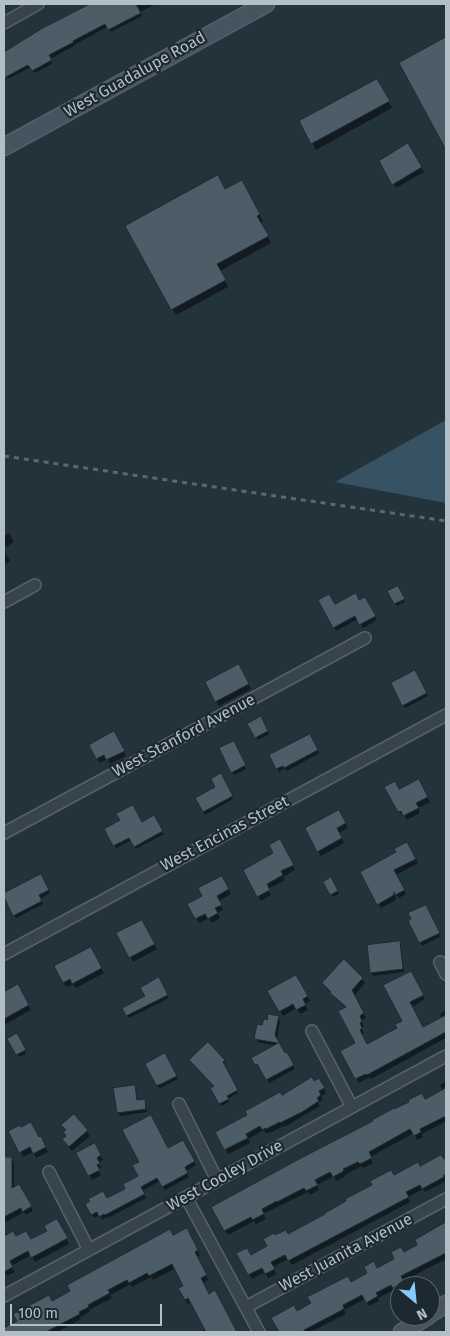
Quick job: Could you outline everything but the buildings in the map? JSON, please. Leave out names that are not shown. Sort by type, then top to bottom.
[{"type":"main road","name":"West Guadalupe Road","points":[[4,147],[266,4]]},
{"type":"street","points":[[4,23],[38,4]]},
{"type":"street","points":[[4,602],[35,585]]},
{"type":"street","name":"West Stanford Avenue","points":[[4,833],[365,638]]},
{"type":"street","name":"West Encinas Street","points":[[4,954],[446,715]]},
{"type":"street","points":[[440,962],[446,974]]},
{"type":"street","points":[[312,1032],[352,1107]]},
{"type":"street","name":"West Cooley Drive","points":[[4,1296],[446,1056]]},
{"type":"street","points":[[180,1104],[217,1180]]},
{"type":"street","points":[[48,1172],[89,1250]]},
{"type":"street","points":[[186,1197],[259,1332]]},
{"type":"street","name":"West Juanita Avenue","points":[[246,1307],[446,1199]]},
{"type":"water","points":[[446,420],[446,503],[335,482]]},
{"type":"railway","points":[[4,456],[446,521]]}]
